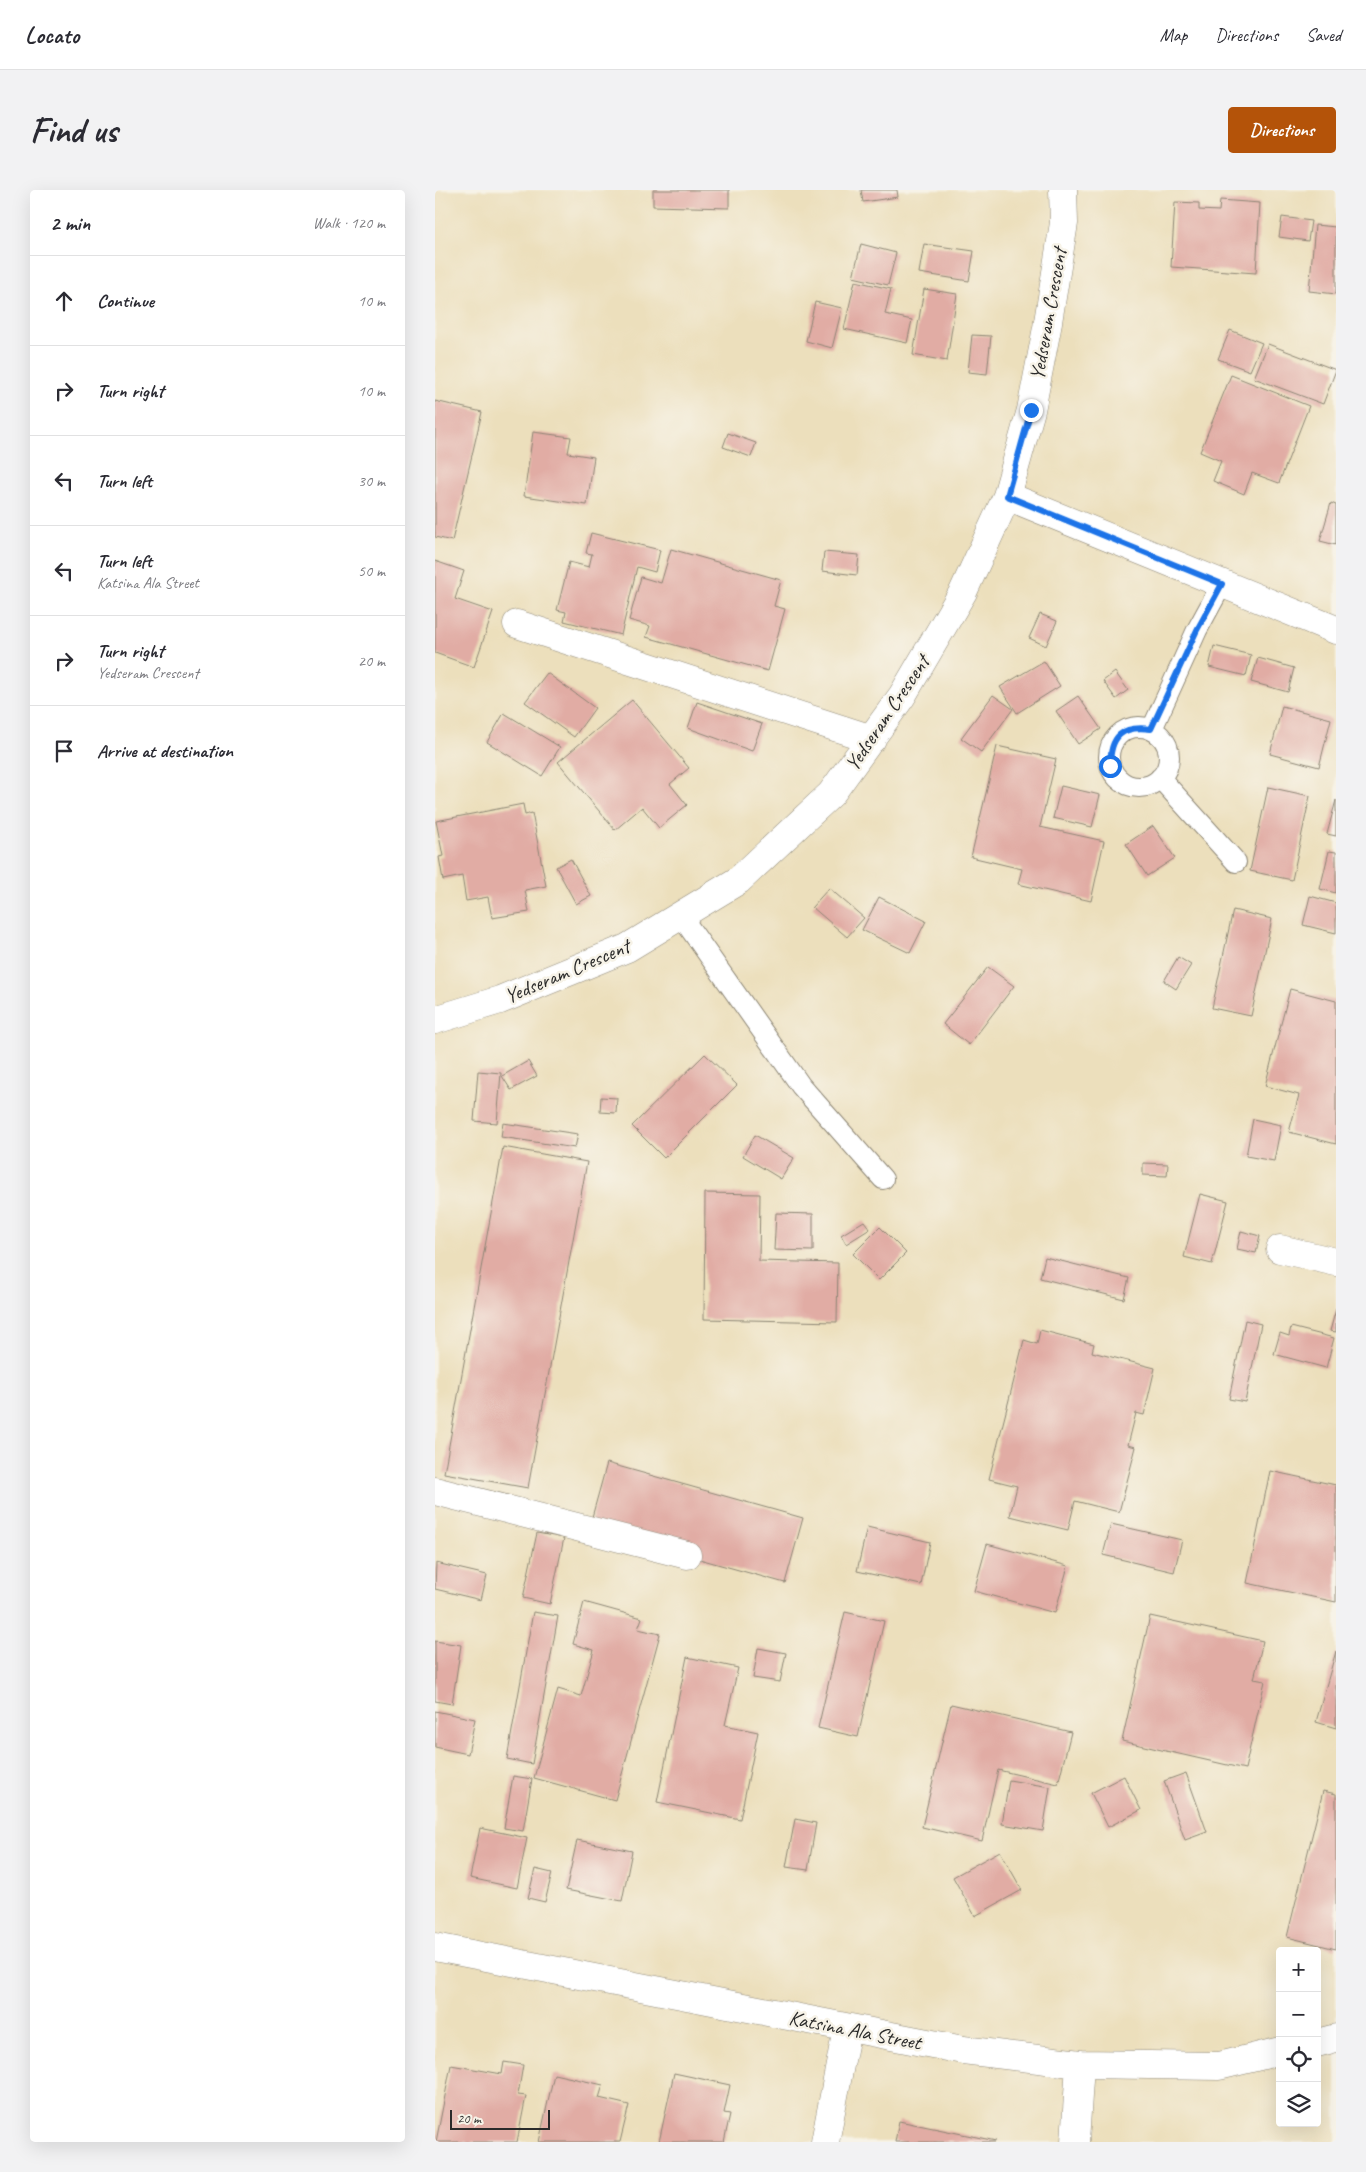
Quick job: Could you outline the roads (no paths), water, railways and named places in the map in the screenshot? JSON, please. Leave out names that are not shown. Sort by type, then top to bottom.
[{"type":"street","name":"Yedseram Crescent","points":[[435,1020],[500,1000],[627,948],[739,880],[831,794],[902,696],[963,592],[1007,496],[1031,410],[1047,328],[1064,223],[1063,190]]},
{"type":"street","points":[[1007,496],[1336,630]]},
{"type":"street","points":[[517,624],[872,739]]},
{"type":"street","points":[[1279,1249],[1336,1262]]},
{"type":"street","points":[[435,1491],[687,1555]]},
{"type":"street","name":"Katsina Ala Street","points":[[435,1947],[847,2029],[963,2050],[1081,2064],[1219,2066],[1276,2052]]},
{"type":"street","points":[[825,2142],[847,2029]]},
{"type":"street","points":[[1321,2042],[1336,2038]]},
{"type":"street","points":[[1075,2142],[1081,2064]]},
{"type":"lane","points":[[1151,729],[1197,630],[1222,584]]},
{"type":"lane","points":[[1135,727],[1151,729],[1165,740],[1170,757],[1165,773],[1160,778],[1152,784],[1135,787],[1120,780],[1110,766],[1110,749],[1119,734],[1135,727]]},
{"type":"lane","points":[[1160,778],[1236,862]]},
{"type":"lane","points":[[681,916],[801,1086],[883,1179]]}]
